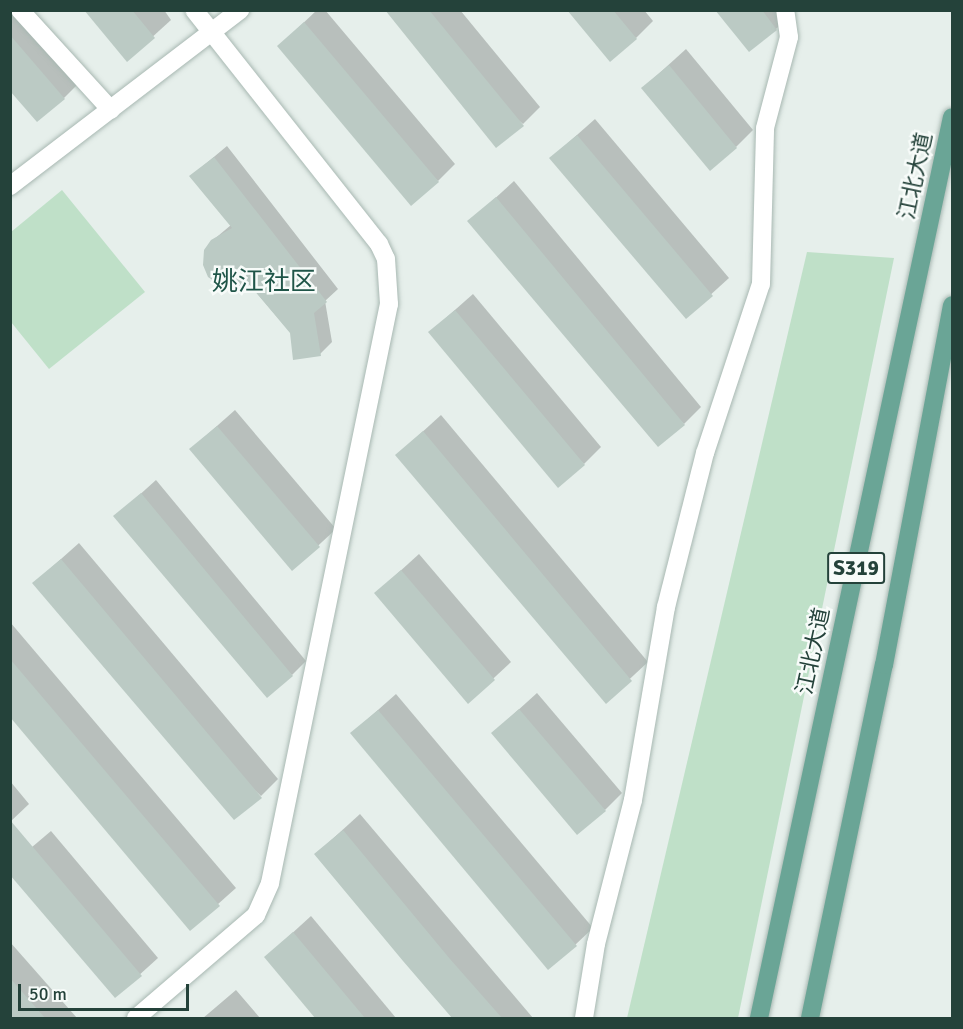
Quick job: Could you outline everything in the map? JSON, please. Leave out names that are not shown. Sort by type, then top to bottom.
[{"type":"main road","name":"江北大道","points":[[759,1018],[952,117]]},
{"type":"main road","name":"S319","points":[[810,1018],[884,665],[952,305]]},
{"type":"lane","points":[[20,10],[111,110]]},
{"type":"lane","points":[[136,1018],[256,915],[270,883],[389,304],[386,259],[379,244],[194,10]]},
{"type":"lane","points":[[10,186],[240,10]]},
{"type":"lane","points":[[584,1018],[596,945],[633,800],[666,607],[705,453],[761,284],[765,128],[789,37],[785,10]]},
{"type":"green space","points":[[62,190],[145,292],[49,369],[11,322],[11,232]]},
{"type":"green space","points":[[807,252],[894,258],[738,1018],[627,1018]]},
{"type":"building","points":[[84,10],[132,10],[155,38],[127,62]]},
{"type":"building","points":[[385,10],[429,10],[524,126],[496,148]]},
{"type":"building","points":[[567,10],[613,10],[637,39],[610,62]]},
{"type":"building","points":[[715,10],[762,10],[777,30],[749,52]]},
{"type":"building","points":[[304,22],[439,182],[411,206],[277,46]]},
{"type":"building","points":[[10,35],[65,99],[37,122],[10,91]]},
{"type":"building","points":[[669,65],[737,148],[710,171],[641,88]]},
{"type":"building","points":[[577,135],[713,296],[686,319],[549,158]]},
{"type":"building","points":[[214,157],[327,302],[314,313],[321,356],[293,360],[290,333],[249,284],[224,288],[208,277],[203,265],[204,250],[211,240],[232,228],[189,176]]},
{"type":"building","points":[[496,197],[685,425],[658,447],[467,221]]},
{"type":"building","points":[[455,310],[585,465],[558,488],[428,332]]},
{"type":"building","points":[[217,426],[320,547],[292,571],[189,449]]},
{"type":"building","points":[[423,431],[632,681],[606,704],[395,455]]},
{"type":"building","points":[[141,493],[293,676],[267,698],[113,516]]},
{"type":"building","points":[[61,559],[262,798],[234,820],[32,583]]},
{"type":"building","points":[[401,570],[495,680],[468,704],[374,593]]},
{"type":"building","points":[[10,659],[220,906],[190,931],[10,717]]},
{"type":"building","points":[[519,709],[606,811],[577,835],[491,733]]},
{"type":"building","points":[[378,710],[577,946],[548,970],[350,733]]},
{"type":"building","points":[[10,820],[142,976],[115,998],[10,875]]},
{"type":"building","points":[[343,830],[502,1018],[452,1018],[403,961],[314,854]]},
{"type":"building","points":[[293,932],[365,1018],[315,1018],[264,957]]},
{"type":"building","points":[[10,978],[45,1018],[10,1018]]},
{"type":"district","name":"姚江社区","points":[[264,283]]}]
